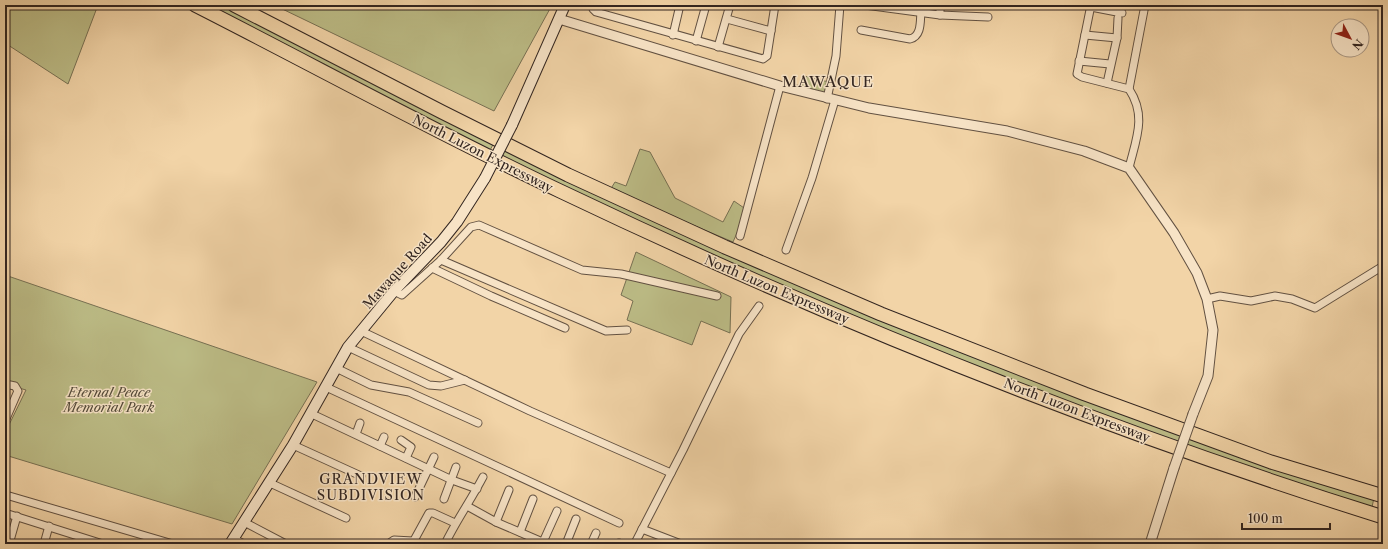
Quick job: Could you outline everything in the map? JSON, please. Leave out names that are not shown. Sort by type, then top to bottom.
[{"type":"highway","name":"North Luzon Expressway","points":[[195,5],[434,129],[560,191],[717,264],[873,330],[1079,413],[1267,480],[1383,517]]},
{"type":"highway","name":"North Luzon Expressway","points":[[234,5],[568,175],[725,247],[874,311],[1085,394],[1271,462],[1380,495]]},
{"type":"main road","name":"Mawaque Road","points":[[232,541],[293,446],[348,347],[394,291],[441,242],[457,222],[485,178],[512,125],[565,5]]},
{"type":"street","points":[[592,5],[596,12],[763,59],[767,56],[775,5]]},
{"type":"street","points":[[673,34],[680,5]]},
{"type":"street","points":[[696,41],[706,5]]},
{"type":"street","points":[[718,47],[730,5]]},
{"type":"street","points":[[786,250],[812,178],[831,99],[840,5]]},
{"type":"street","points":[[864,5],[921,11],[940,15],[988,17]]},
{"type":"street","points":[[940,5],[940,15]]},
{"type":"street","points":[[1128,168],[1137,138],[1140,113],[1135,98],[1129,88],[1145,5]]},
{"type":"street","points":[[1107,83],[1117,38],[1120,15],[1091,6],[1077,74],[1079,76],[1107,83],[1129,88]]},
{"type":"street","points":[[861,30],[910,39],[915,38],[920,27],[921,11]]},
{"type":"street","points":[[559,19],[780,86],[869,108],[1007,131],[1084,151],[1128,168],[1174,233],[1197,272],[1207,299],[1213,330],[1208,376],[1174,468],[1150,544]]},
{"type":"street","points":[[727,19],[771,31]]},
{"type":"street","points":[[1085,35],[1117,38]]},
{"type":"street","points":[[1079,61],[1110,64]]},
{"type":"street","points":[[740,236],[780,86]]},
{"type":"street","points":[[394,291],[402,294],[441,260],[471,227],[478,225],[582,270],[621,274],[716,296]]},
{"type":"street","points":[[441,260],[606,331],[627,330]]},
{"type":"street","points":[[1207,299],[1220,296],[1251,300],[1275,296],[1292,299],[1315,308],[1383,266]]},
{"type":"street","points":[[432,268],[491,296],[565,328]]},
{"type":"street","points":[[635,543],[739,334],[758,306]]},
{"type":"street","points":[[361,331],[465,380],[671,473]]},
{"type":"street","points":[[348,347],[429,385],[441,386],[465,380]]},
{"type":"street","points":[[336,368],[371,385],[409,392],[478,423]]},
{"type":"street","points":[[5,384],[18,388],[5,421]]},
{"type":"street","points":[[326,386],[619,523]]},
{"type":"street","points":[[312,414],[452,480],[477,489]]},
{"type":"street","points":[[356,434],[360,423]]},
{"type":"street","points":[[380,446],[384,437]]},
{"type":"street","points":[[401,440],[410,447],[406,458]]},
{"type":"street","points":[[293,446],[361,476]]},
{"type":"street","points":[[415,497],[434,457]]},
{"type":"street","points":[[444,499],[456,467]]},
{"type":"street","points":[[445,544],[455,523],[467,506],[483,477]]},
{"type":"street","points":[[270,483],[346,518]]},
{"type":"street","points":[[496,522],[509,490]]},
{"type":"street","points":[[6,495],[173,544]]},
{"type":"street","points":[[520,532],[533,499]]},
{"type":"street","points":[[467,506],[496,522],[545,543],[557,511]]},
{"type":"street","points":[[5,513],[49,526],[80,541],[103,544]]},
{"type":"street","points":[[388,544],[394,540],[413,543],[429,513],[433,513],[455,523]]},
{"type":"street","points":[[9,544],[17,516]]},
{"type":"street","points":[[566,544],[576,519]]},
{"type":"street","points":[[244,522],[286,544]]},
{"type":"street","points":[[44,544],[49,526]]},
{"type":"street","points":[[642,529],[681,544]]},
{"type":"street","points":[[590,544],[596,533]]},
{"type":"street","points":[[232,541],[244,544]]},
{"type":"green space","points":[[5,5],[98,5],[68,84],[5,43]]},
{"type":"green space","points":[[206,5],[228,5],[495,141],[489,152]]},
{"type":"green space","points":[[274,5],[552,5],[494,111]]},
{"type":"green space","points":[[804,76],[829,82],[825,97],[801,91]]},
{"type":"green space","points":[[502,145],[557,172],[1180,435],[1177,444],[1057,399],[801,296],[497,156]]},
{"type":"green space","points":[[640,149],[650,152],[675,198],[723,222],[734,201],[747,210],[733,242],[610,190],[615,182],[626,186]]},
{"type":"green space","points":[[636,252],[731,297],[730,333],[701,321],[692,345],[627,320],[633,301],[621,295]]},
{"type":"green space","name":"Eternal Peace Memorial Park","points":[[5,275],[317,382],[232,524],[5,455],[5,433],[26,390],[5,384]]},
{"type":"green space","points":[[1188,438],[1374,498],[1372,507],[1185,447]]},
{"type":"district","name":"MAWAQUE","points":[[828,81]]},
{"type":"district","name":"GRANDVIEW SUBDIVISION","points":[[371,488]]}]
